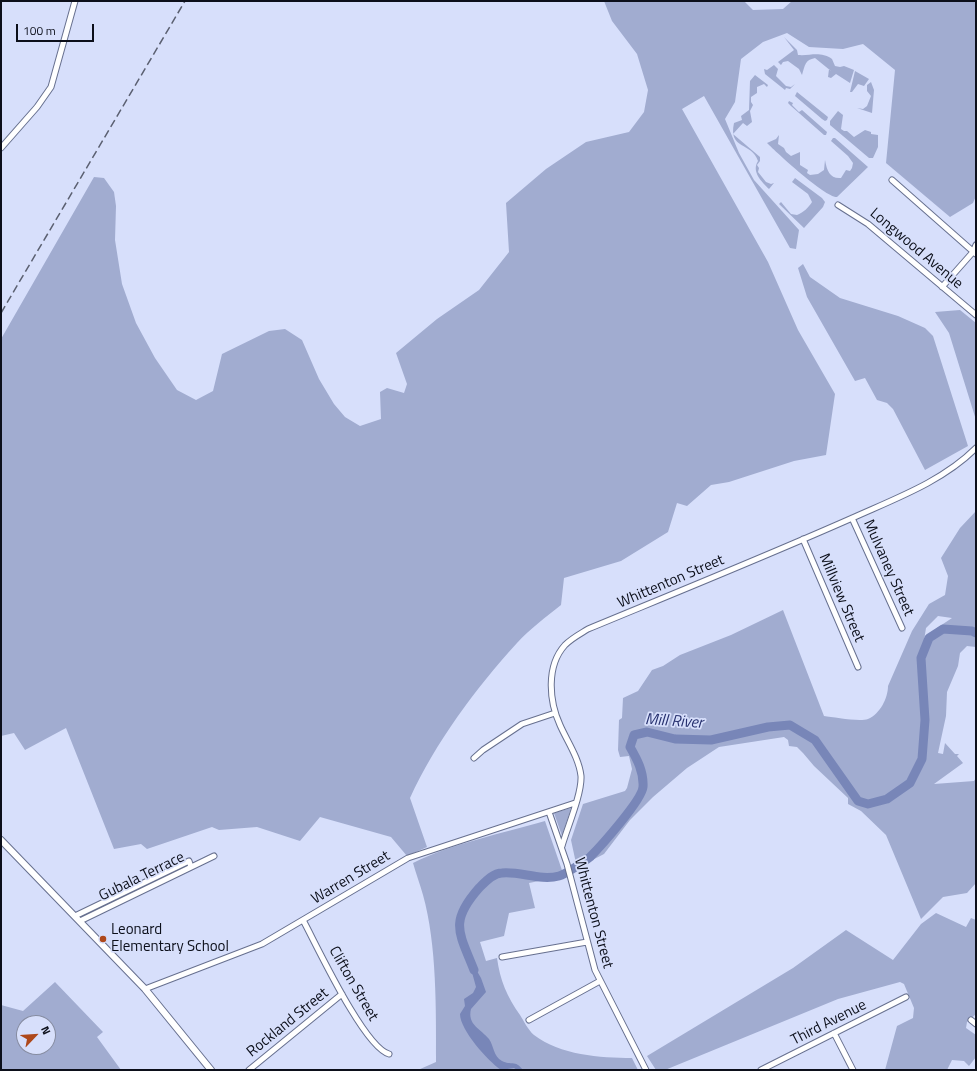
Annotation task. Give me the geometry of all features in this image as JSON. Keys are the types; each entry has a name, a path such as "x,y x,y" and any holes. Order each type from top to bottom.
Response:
{"street":[{"path":"1,148 37,107 49,90 75,1"},
{"path":"892,180 974,253"},
{"name":"Longwood Avenue","path":"838,205 864,220 976,314"},
{"path":"942,287 974,253 976,245"},
{"name":"Whittenton Street","path":"562,846 580,786 580,771 555,713 551,694 553,667 561,650 574,637 588,629 852,518 930,482 954,466 976,448"},
{"name":"Mulvaney Street","path":"852,518 902,628"},
{"name":"Millview Street","path":"802,539 858,666"},
{"path":"474,758 483,750 522,724 555,713"},
{"name":"Warren Street","path":"145,989 252,949 408,858 575,803"},
{"name":"Whittenton Street","path":"549,812 562,846 587,942 600,981 646,1070"},
{"path":"1,840 145,989 211,1070"},
{"name":"Gubala Terrace","path":"78,918 214,856"},
{"name":"Gubala Terrace","path":"78,918 189,861 191,867"},
{"name":"Clifton Street","path":"303,920 342,994 373,1042 380,1050 389,1054"},
{"path":"502,957 587,942"},
{"path":"529,1020 600,981"},
{"name":"Rockland Street","path":"249,1070 342,994"},
{"name":"Third Avenue","path":"761,1070 906,997"},
{"path":"971,1020 976,1024"},
{"path":"834,1033 853,1070"}],"shaded area":[{"path":"604,1 744,1 753,10 783,9 792,1 976,1 976,196 973,203 950,217 886,163 895,70 863,44 843,49 809,47 787,33 763,42 741,59 735,102 725,119 739,153 754,180 799,230 796,249 790,248 704,96 682,109 768,262 798,330 835,394 826,455 794,461 729,482 711,485 687,506 677,503 668,532 621,561 564,578 561,605 522,638 486,678 444,737 420,777 410,798 427,847 407,856 391,837 320,817 300,841 257,827 219,830 212,827 147,849 141,844 114,849 66,728 25,750 14,733 1,736 1,339 94,177 104,178 114,192 116,206 115,240 122,284 136,323 155,358 177,390 196,400 213,391 222,354 269,331 285,329 302,340 319,379 334,404 345,417 360,426 381,419 380,392 387,388 404,393 407,384 396,353 437,319 479,290 509,252 506,203 546,169 586,142 629,132 644,112 648,90 637,54 612,21"},
{"path":"784,37 797,50 798,55 823,55 832,59 835,66 844,66 854,70 850,83 836,74 831,78 828,77 829,69 815,58 807,62 802,75 799,69 788,61 783,62 781,65 778,62 794,50"},
{"path":"774,65 778,69 776,76 786,86 791,87 795,84 790,89 786,88 785,90 765,74 764,69 767,70"},
{"path":"855,71 869,79 864,86 858,84 852,92 850,92"},
{"path":"755,75 768,85 767,87 764,84 757,87 757,93 751,97 751,102 753,105 750,111 752,122 747,126 743,123 733,133 734,123 742,120 741,116 749,110 750,81"},
{"path":"871,82 874,90 872,113 857,108 863,109 867,106 871,96 867,91 867,85"},
{"path":"797,92 828,117 827,120 825,121 822,119 795,96"},
{"path":"789,101 793,103 792,105 799,112 802,110 827,132 826,135 824,135 791,106 788,103"},
{"path":"838,111 843,115 841,129 847,131 854,137 865,130 871,132 871,134 878,135 878,147 873,158 869,158 830,125 830,121"},
{"path":"734,135 760,157 760,161 757,165 759,168 758,172 766,182 771,184 774,183 769,189 758,176 756,165 758,161 755,155 737,142"},
{"path":"779,135 778,144 791,156 800,152 800,165 808,170 807,173 810,175 818,174 824,170 825,160 830,174 837,178 841,178 846,170 850,171 852,168 853,163 848,156 831,141 833,138 835,138 868,167 837,197 831,195 813,183 767,143 776,139"},
{"path":"795,178 822,198 825,202 823,207 804,228 779,204 781,202 791,214 797,215 806,210 812,202 808,194 792,182"},
{"path":"803,264 810,277 840,298 898,316 925,328 933,336 968,446 925,470 893,409 887,403 877,400 865,378 855,381 807,297 798,268"},
{"path":"960,310 976,323 976,420 949,333 935,312"},
{"path":"976,511 976,647 967,646 960,653 958,666 947,692 946,716 938,753 943,754 945,743 955,754 959,754 957,756 963,763 934,784 974,781 976,778 976,883 967,893 943,897 921,919 886,835 861,811 848,804 848,798 814,766 797,747 789,746 788,740 784,737 719,747 687,768 653,797 630,820 604,854 577,868 571,840 583,804 625,791 627,788 632,769 629,756 620,757 618,750 619,720 622,718 623,698 638,691 652,670 663,666 680,655 731,635 783,610 824,716 852,720 868,719 880,710 887,696 888,686 912,631 929,604 945,595 948,576 941,558 960,528","holes":["938,616 952,618 937,628 923,647 926,628"]},
{"path":"571,808 562,836 554,813"},
{"path":"545,821 564,876 529,883 535,908 509,913 504,936 480,942 486,961 497,958 502,981 508,995 528,1028 534,1035 544,1042 568,1051 594,1056 632,1058 638,1070 418,1070 436,1062 436,999 428,914 413,863 444,850"},
{"path":"936,913 966,927 971,918 976,920 976,1014 967,1022 966,1028 976,1035 976,1057 969,1066 964,1061 952,1060 947,1070 885,1070 897,1026 913,1018 914,1008 904,984 900,982 838,999 665,1070 656,1070 647,1056 793,968 846,930 893,960 921,924"},
{"path":"467,954 481,978 486,992 471,1009 471,1019 489,1039 495,1054 499,1059 518,1065 523,1070 517,1070 514,1068 501,1070 482,1053 461,1021 460,1014 465,1006 464,999 473,993 476,987"},
{"path":"55,982 103,1032 97,1037 121,1070 1,1070 1,1005 23,1011"}],"waterway":[{"name":"Mill River","path":"474,970 461,936 460,919 463,910 479,888 495,874 516,873 537,877 559,876 590,857 629,812 641,793 643,787 641,771 630,747 634,735 647,732 675,739 711,740 768,727 790,725 815,740 858,801 868,804 887,799 910,783 922,759 925,720 921,658 929,638 943,629 972,631 976,633"}],"railway":[{"path":"1,313 185,1"}],"place":[{"name":"Leonard Elementary School","path":"103,939"}]}
